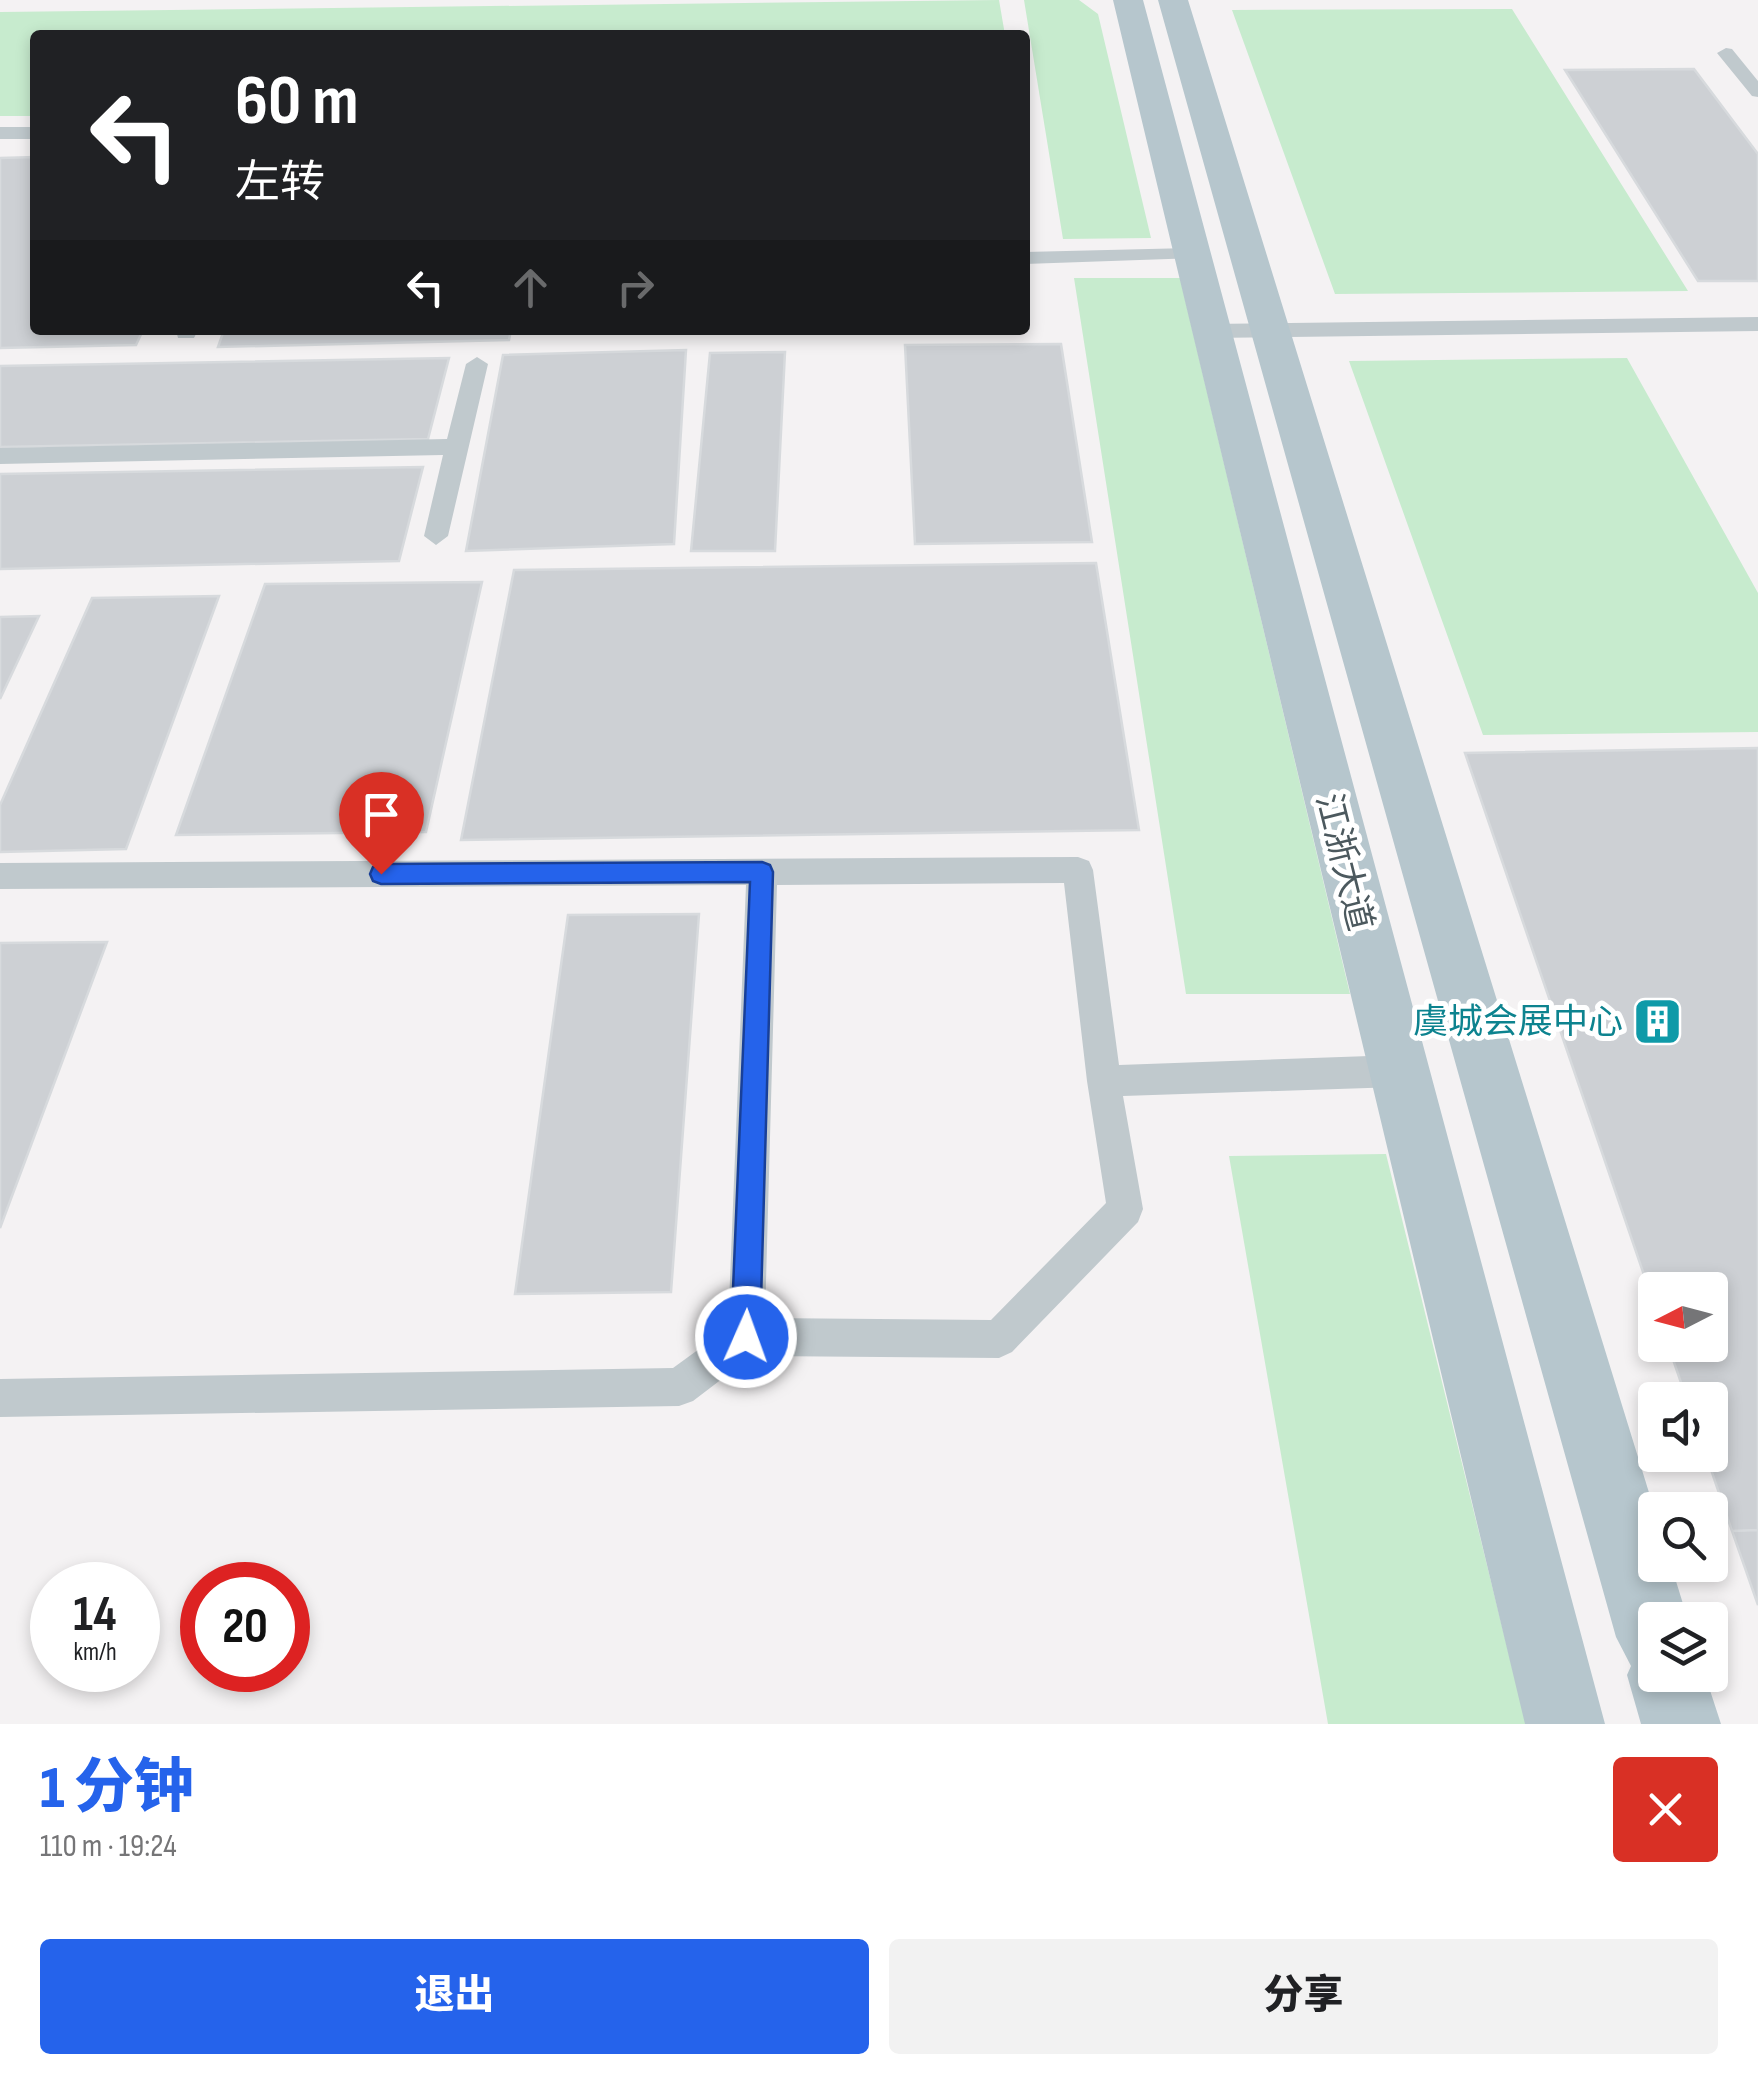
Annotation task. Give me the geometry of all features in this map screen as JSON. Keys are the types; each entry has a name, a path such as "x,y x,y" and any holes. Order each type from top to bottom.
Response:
{"main road":[{"name":"江浙大道","path":"1128,0 1565,1724"},
{"path":"1173,0 1645,1602"},
{"path":"1671,1692 1680,1724"}],"lane":[{"path":"1726,53 1758,92"},
{"path":"0,134 30,133"},
{"path":"1030,258 1190,254"},
{"path":"1209,331 1758,324"},
{"path":"436,536 477,364"},
{"path":"0,456 457,447"},
{"path":"0,876 1078,870 1104,1080 1125,1210 999,1339 746,1337 679,1387 0,1398"},
{"path":"746,1337 762,872"},
{"path":"1104,1080 1398,1071"}],"green space":[{"path":"999,0 1004,30 30,30 30,116 0,116 0,12"},
{"path":"1024,0 1079,0 1098,14 1151,238 1063,239"},
{"path":"1512,9 1688,291 1335,294 1232,10"},
{"path":"1074,278 1180,278 1350,994 1186,994"},
{"path":"1627,358 1758,593 1758,732 1483,735 1349,361"},
{"path":"1386,1154 1526,1724 1328,1724 1229,1156"}],"building":[{"path":"1694,69 1758,154 1758,281 1698,281 1565,70"},
{"path":"30,157 30,335 141,335 136,345 0,348 0,158"},
{"path":"222,335 510,335 509,340 218,347"},
{"path":"1061,344 1092,542 915,544 905,345"},
{"path":"686,350 674,544 466,551 503,355"},
{"path":"785,352 775,551 691,551 710,353"},
{"path":"449,358 428,439 0,447 0,366"},
{"path":"423,467 399,561 0,569 0,474"},
{"path":"1096,563 1139,830 461,840 514,570"},
{"path":"482,582 426,832 176,835 265,584"},
{"path":"219,596 126,849 0,852 0,805 92,598"},
{"path":"39,616 0,699 0,617"},
{"name":"虞城会展中心","path":"1758,748 1758,1530 1732,1531 1728,1492 1719,1492 1712,1472 1728,1472 1728,1382 1681,1382 1674,1362 1728,1362 1728,1272 1643,1272 1465,753"},
{"path":"699,914 671,1292 515,1294 568,915"},
{"path":"107,942 0,1228 0,943"},
{"path":"1758,1530 1758,1605 1732,1531"}],"place":[{"name":"虞城会展中心","path":"1658,1021"}],"route":[{"path":"381,874 762,872 746,1337"}]}
